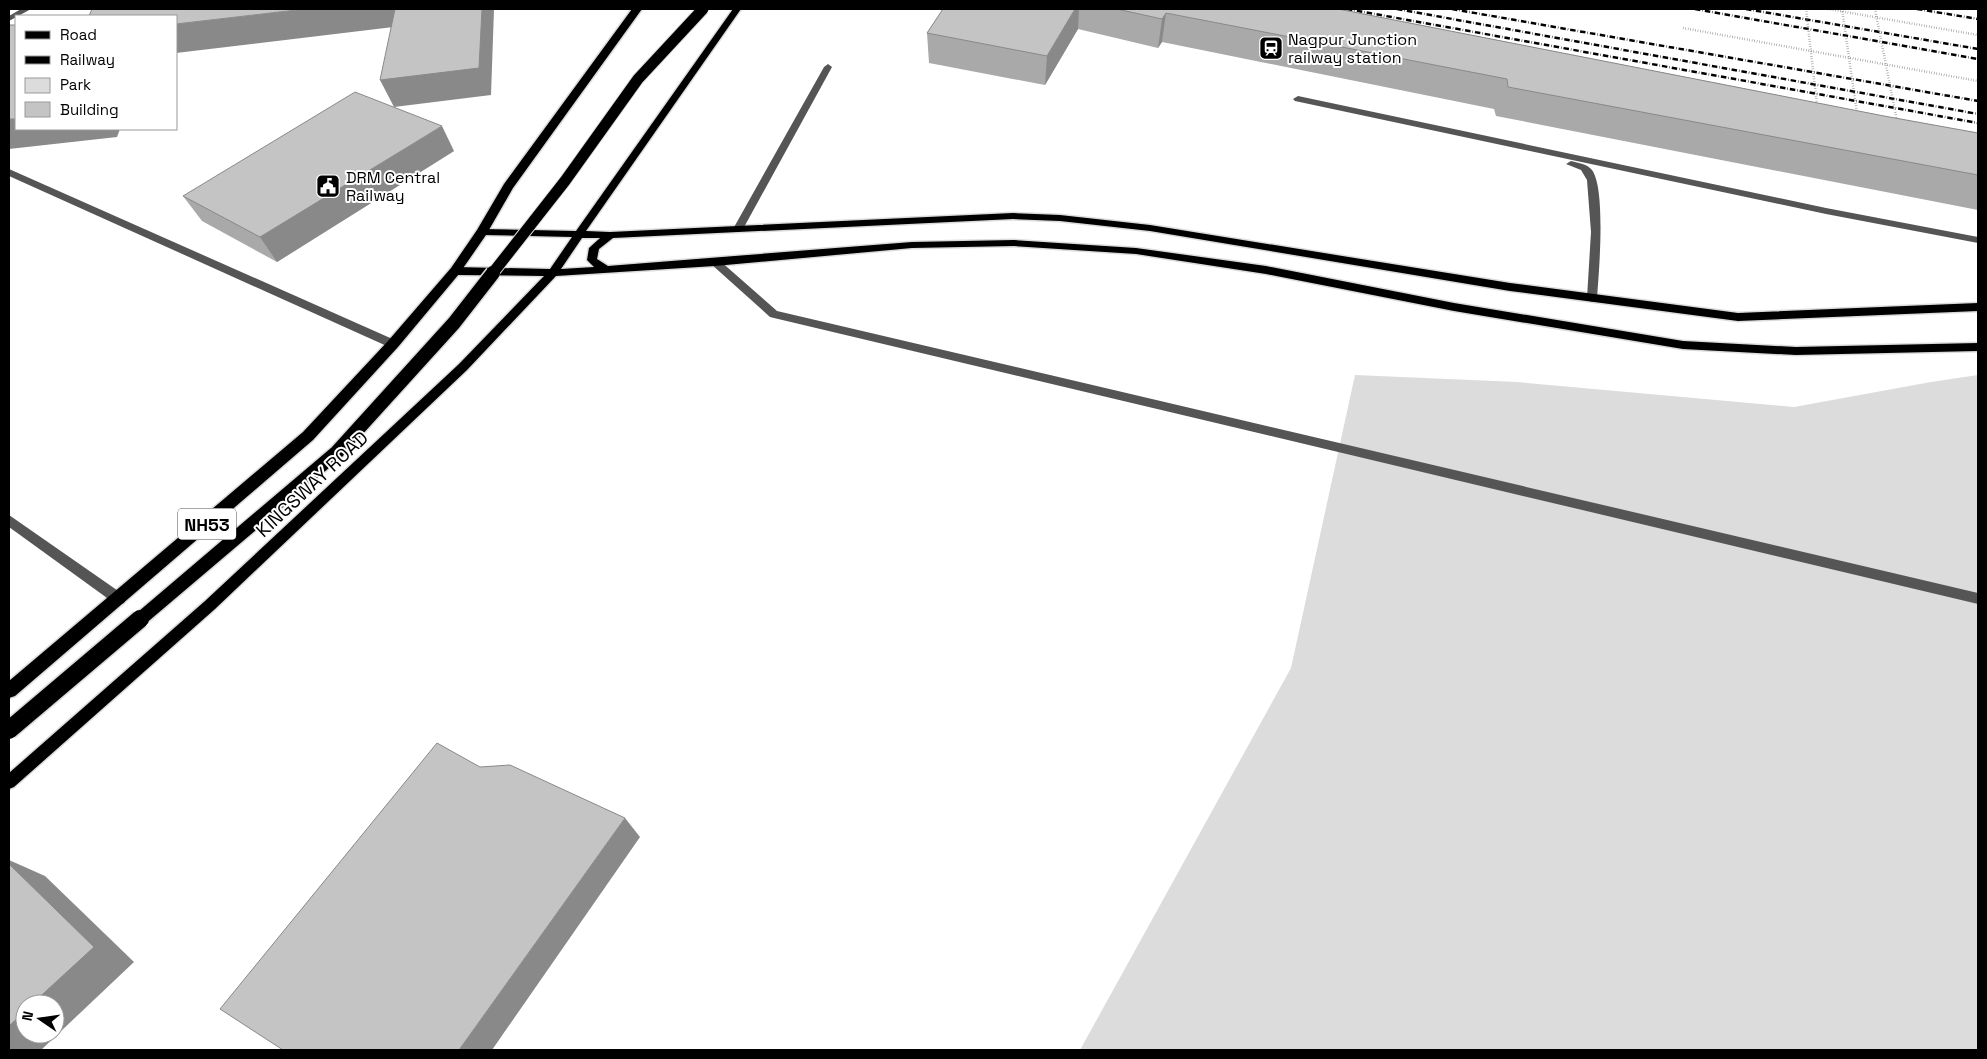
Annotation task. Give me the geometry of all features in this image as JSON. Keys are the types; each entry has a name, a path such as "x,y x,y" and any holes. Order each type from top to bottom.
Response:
{"highway":[{"path":"455,271 482,232 508,187 636,9"},
{"path":"9,730 337,452 454,323 565,181 638,79 703,9"},
{"name":"NH53","path":"9,691 308,436 393,344 455,271"}],"main road":[{"name":"KINGSWAY ROAD","path":"9,782 210,605 463,368 553,273 621,172 737,9"},
{"path":"482,232 610,235 953,218 1013,216 1060,218 1150,228 1500,285 1738,318 1978,307"},
{"path":"604,269 592,260 594,248 610,235"},
{"path":"455,271 553,273 715,262 912,245 1014,243 1136,251 1266,270 1454,307 1683,345 1796,352 1978,347"}],"street":[{"path":"738,229 828,67"},
{"path":"1298,99 1835,213 1978,240"},
{"path":"1507,144 1505,150 1582,166 1589,172 1592,180 1596,232 1592,298"},
{"path":"9,172 393,344"},
{"path":"715,262 774,314 1978,599"},
{"path":"9,520 119,599"}],"path":[{"path":"1806,9 1818,112"},
{"path":"1828,9 1978,35"},
{"path":"1875,9 1898,127"},
{"path":"1842,10 1858,120"},
{"path":"1684,28 1978,82"}],"green space":[{"path":"1355,375 1517,382 1794,407 1978,375 1978,1050 1080,1050 1291,668"}],"building":[{"path":"92,9 305,9 178,24 178,15 89,15"},
{"path":"395,9 482,9 479,68 380,80"},
{"path":"943,9 1075,9 1047,56 927,33"},
{"path":"1117,9 1338,9 1978,133 1978,175 1508,87 1507,79 1166,13 1162,19"},
{"path":"10,25 15,25 15,119 9,119"},
{"path":"355,92 442,126 260,237 183,196"},
{"path":"437,743 480,767 510,765 625,818 459,1050 283,1050 220,1009"},
{"path":"9,864 94,947 43,994 15,994 15,1020 9,1026"}],"railway":[{"path":"1347,9 1978,123"},
{"path":"1397,9 1978,114"},
{"path":"1452,9 1978,101"},
{"path":"1695,9 1978,59"},
{"path":"1746,9 1978,49"},
{"path":"1917,9 1978,19"}],"place":[{"name":"Nagpur Junction railway station","path":"1271,48"},
{"name":"DRM Central Railway","path":"328,186"}]}
